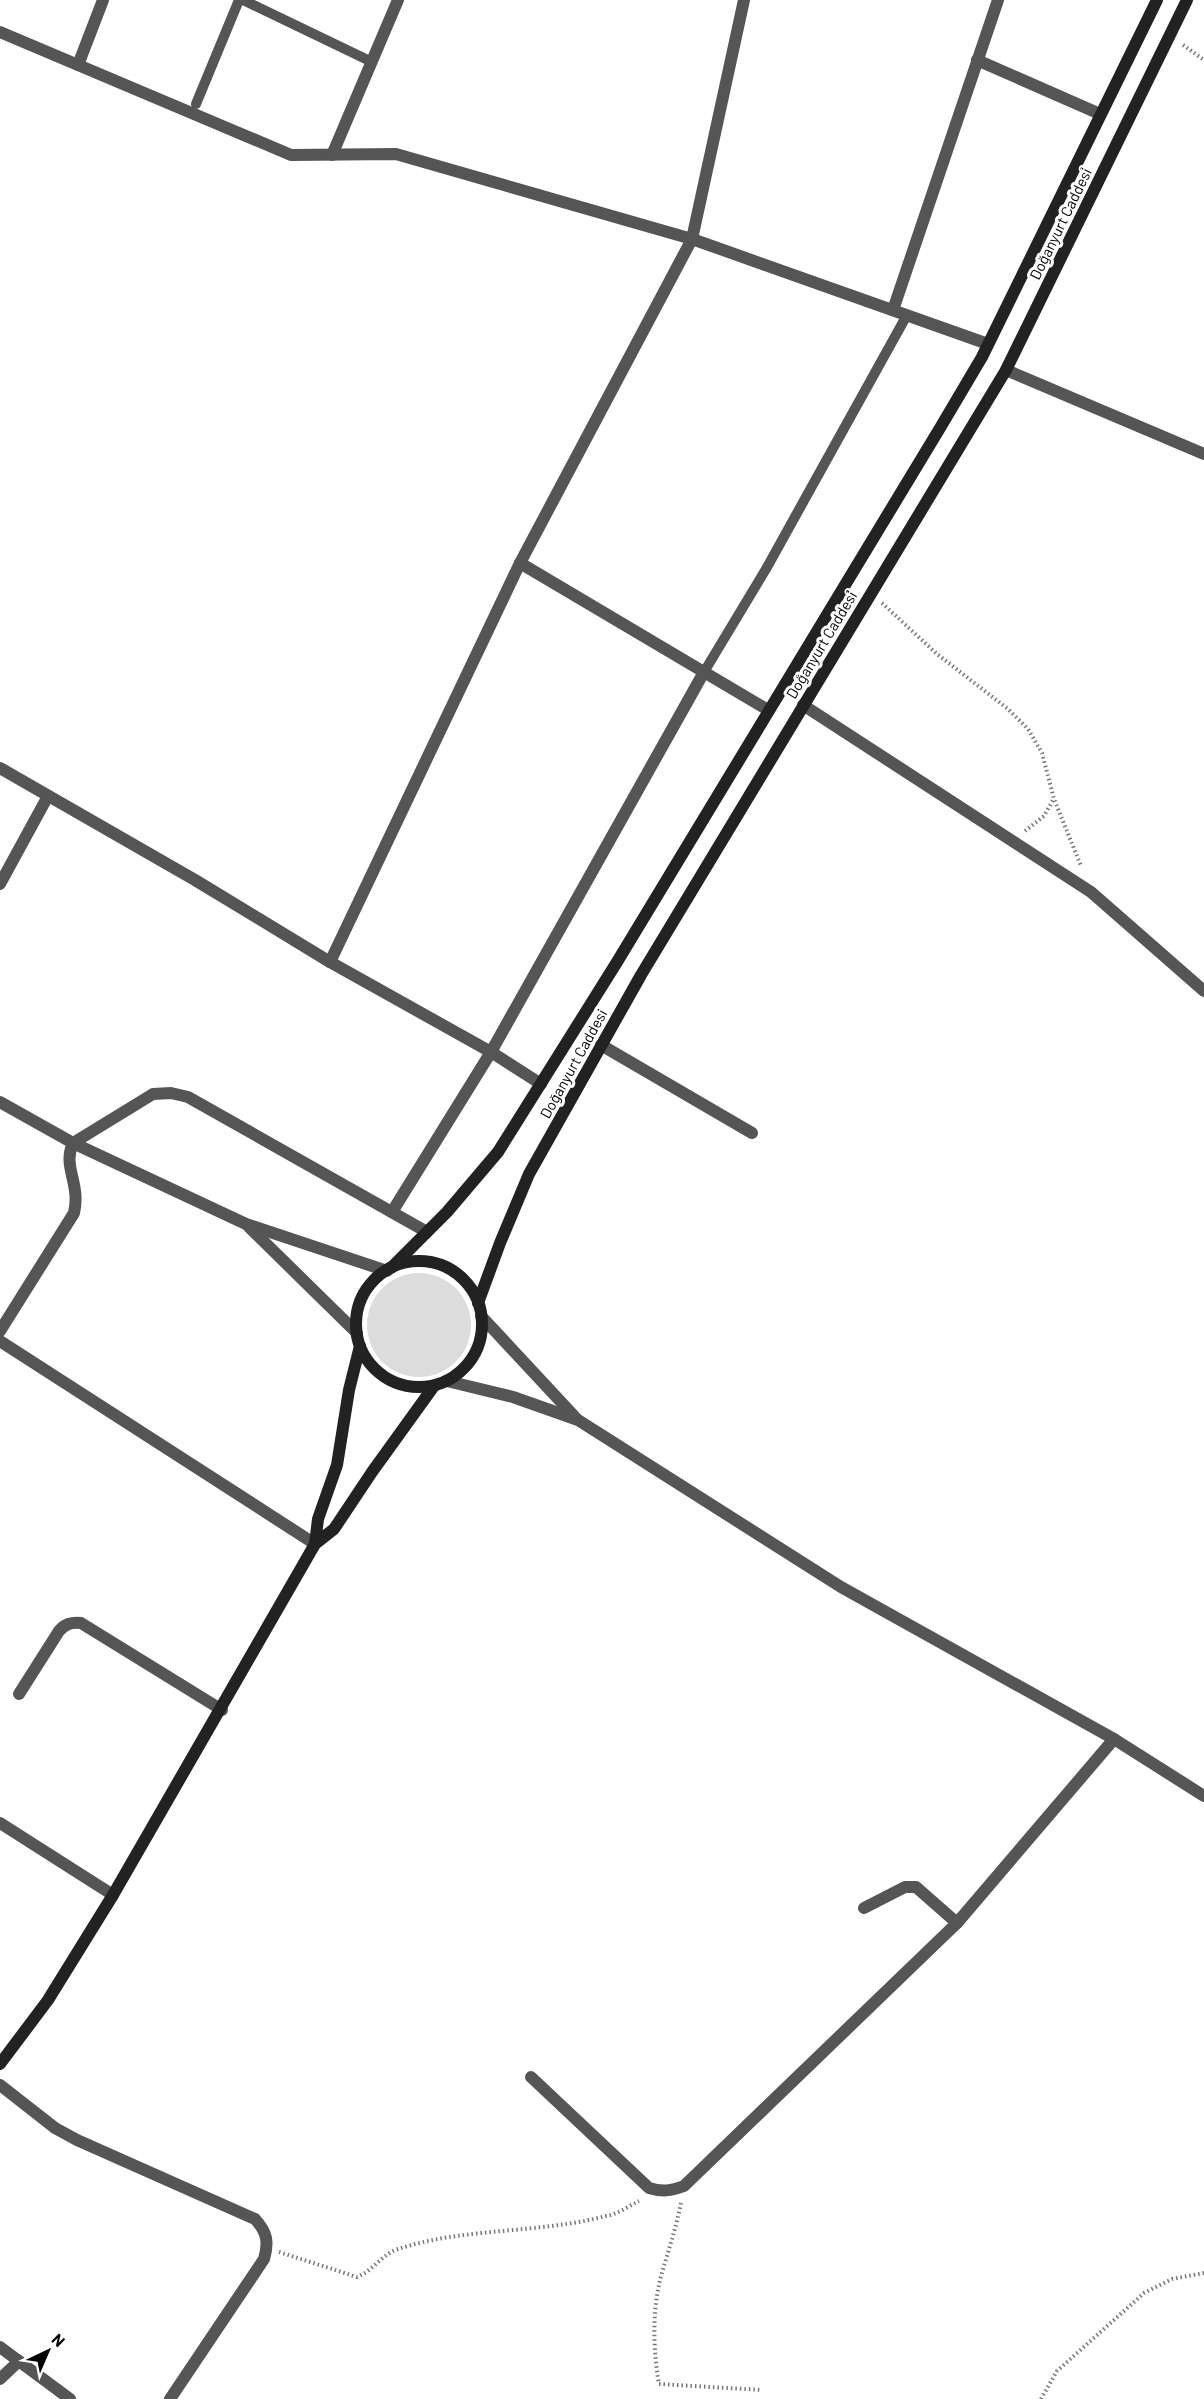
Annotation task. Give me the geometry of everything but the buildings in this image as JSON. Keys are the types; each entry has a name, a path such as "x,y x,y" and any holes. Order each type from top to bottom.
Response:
{"street":[{"path":"78,65 103,0"},
{"path":"332,155 398,0"},
{"path":"330,962 520,563 692,239 744,0"},
{"path":"893,310 998,0"},
{"name":"Doğanyurt Caddesi","path":"389,1269 427,1232 498,1152 940,428 988,344 1157,0"},
{"name":"Doğanyurt Caddesi","path":"478,1303 529,1174 641,975 1006,370 1187,0"},
{"path":"0,32 291,155 396,154 692,239 988,344"},
{"path":"977,60 1100,114"},
{"path":"1006,370 1204,454"},
{"path":"520,563 768,710"},
{"path":"392,1212 491,1052 704,672"},
{"path":"803,705 1091,892 1204,991"},
{"path":"0,768 195,880 330,962 491,1052 541,1084"},
{"path":"0,884 48,796"},
{"path":"602,1045 752,1133"},
{"path":"0,1331 74,1212 77,1194 68,1156 73,1143 153,1094 171,1093 188,1097 427,1232"},
{"path":"0,1102 73,1143 246,1224 389,1269"},
{"path":"246,1224 357,1333"},
{"path":"417,1262 443,1266 464,1281 478,1303 482,1329 475,1354 467,1365 447,1381 434,1386 408,1386 396,1383 374,1368 360,1346 356,1320 364,1295 371,1284 389,1269 417,1262"},
{"path":"481,1316 578,1420"},
{"path":"0,1341 315,1544"},
{"path":"0,2064 48,2000 112,1895 222,1710 315,1544 318,1519 337,1466 349,1390 360,1346"},
{"path":"447,1381 513,1396 578,1420 841,1587 1114,1739 1204,1796"},
{"path":"315,1544 334,1529 434,1386"},
{"path":"20,1694 58,1630 68,1624 81,1623 222,1710"},
{"path":"531,2077 649,2187 661,2191 673,2191 684,2186 957,1923 1114,1739"},
{"path":"0,1823 112,1895"},
{"path":"864,1908 905,1887 916,1887 957,1923"},
{"path":"0,2085 55,2128 77,2140 255,2219 263,2227 267,2237 264,2259 170,2399"},
{"path":"0,2347 70,2399"},
{"path":"0,2379 19,2361"}],"lane":[{"path":"196,104 241,0 372,62"},
{"path":"704,672 766,569 907,315"}],"path":[{"path":"1170,36 1204,60"},
{"path":"871,593 937,654 1008,709 1028,729 1042,753 1054,799 1091,892"},
{"path":"1009,838 1028,830 1044,816 1054,799"},
{"path":"684,2186 675,2235 660,2278 654,2322 659,2384 762,2390"},
{"path":"267,2248 357,2277 397,2249 470,2235 552,2227 609,2216 661,2191"},
{"path":"1041,2399 1057,2371 1144,2293 1172,2279 1204,2273"}],"shaded area":[{"path":"419,1273 439,1277 456,1288 467,1305 471,1325 467,1345 456,1362 439,1373 419,1377 399,1373 382,1362 371,1345 367,1325 371,1305 382,1288 399,1277"}]}
